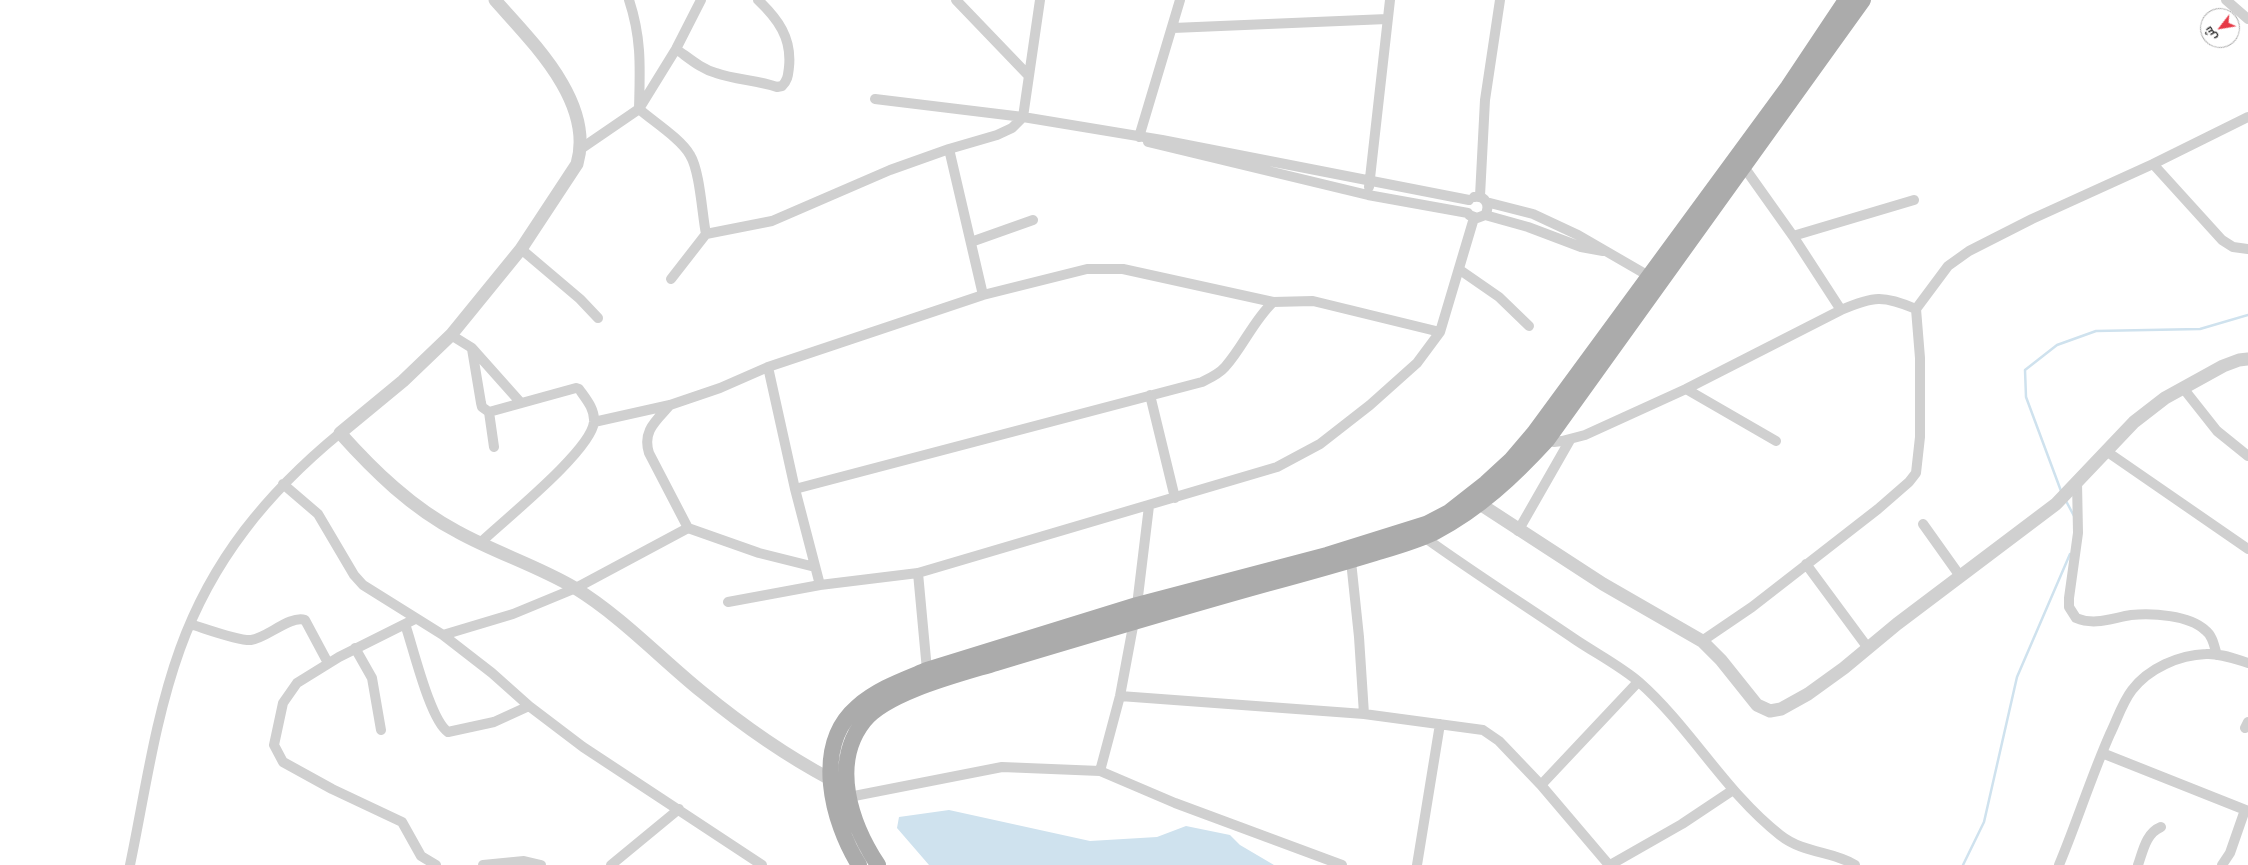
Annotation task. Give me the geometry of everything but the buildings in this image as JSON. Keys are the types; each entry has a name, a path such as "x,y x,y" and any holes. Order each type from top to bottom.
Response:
{"main road":[{"path":"856,864 838,821 830,780 831,759 839,731 847,718 857,707 893,684 927,670 962,667 1351,561 1424,537 1480,504 1522,467 1540,437 1654,279 1788,87 1846,0"},
{"path":"1654,279 1744,167 1863,0"},
{"path":"878,865 864,842 849,797 846,778 848,755 855,735 865,720 879,708 894,699 962,667 1137,605 1327,555 1426,524 1449,512 1540,437"}],"street":[{"path":"130,865 164,702 180,649 190,624 211,581 236,541 262,506 283,484 340,433 403,381 451,336 521,249 577,164 582,148 577,121 569,97 558,74 539,49 495,0"},
{"path":"629,0 636,21 640,46 639,109"},
{"path":"582,148 639,109 676,49 701,0"},
{"path":"676,49 700,66 715,73 782,86 788,76 791,54 788,40 772,13 758,0"},
{"path":"956,0 1028,75"},
{"path":"671,279 706,234 772,221 853,185 949,149 997,135 1012,128 1023,117 1040,0"},
{"path":"1139,137 1173,28 1180,0"},
{"path":"1368,195 1390,0"},
{"path":"1485,215 1488,210 1483,199 1486,100 1500,0"},
{"path":"2229,1 2248,18"},
{"path":"1173,28 1387,19"},
{"path":"875,99 1023,117 1162,140 1469,200 1483,199 1533,214 1584,238 1603,251 1654,279"},
{"path":"639,109 682,145 691,156 695,168 706,234"},
{"path":"1702,641 1752,607 1897,493 1916,473 1920,437 1920,374 1916,308 1948,266 1968,251 2039,215 2153,164 2248,117"},
{"path":"1139,137 1156,146 1368,195 1471,215 1485,215 1528,227 1581,247 1603,251"},
{"path":"949,149 983,295"},
{"path":"2153,164 2222,240 2233,247 2248,249"},
{"path":"1744,167 1841,310"},
{"path":"728,602 820,586 918,573 1277,467 1320,444 1370,405 1417,363 1440,332 1460,270 1471,215 1466,204 1469,200"},
{"path":"1792,236 1914,200"},
{"path":"971,242 1033,220"},
{"path":"521,249 580,299 598,318"},
{"path":"594,422 670,405 720,388 768,367 983,295 1087,269 1123,270 1273,302 1312,302 1440,332"},
{"path":"1460,270 1499,297 1530,326"},
{"path":"1540,437 1554,442 1570,440 1585,435 1686,389 1841,310 1862,301 1878,298 1890,298 1916,308"},
{"path":"795,489 1202,382 1217,374 1226,366 1259,316 1273,302"},
{"path":"451,336 472,348 521,404"},
{"path":"472,348 481,403 482,407 489,412 494,447"},
{"path":"1480,504 1603,584 1702,641 1721,660 1753,701 1763,708 1770,710 1781,709 1808,694 2060,499 2134,422 2165,398 2223,366 2239,360 2248,359"},
{"path":"768,367 795,489 820,586"},
{"path":"480,543 537,493 578,452 589,436 594,422 593,410 579,389 576,388 489,412"},
{"path":"2183,388 2217,431 2248,456"},
{"path":"1686,389 1776,441"},
{"path":"1150,395 1175,498"},
{"path":"670,405 649,430 645,442 649,453 688,528 759,553 815,567"},
{"path":"340,433 391,486 457,532 530,565 576,588 608,612 708,697 809,768 830,780"},
{"path":"1518,530 1570,440"},
{"path":"2106,451 2248,550"},
{"path":"2078,482 2078,533 2069,598 2069,607 2076,618 2094,622 2131,615 2169,616 2196,624 2206,630 2212,638 2217,655"},
{"path":"283,484 318,514 354,575 363,585 415,619 443,635 492,673 529,706 589,751 762,865"},
{"path":"1137,605 1149,506"},
{"path":"1923,524 1960,576"},
{"path":"443,635 513,614 576,588 688,528"},
{"path":"1424,537 1473,572 1528,607 1638,682 1674,717 1733,790 1788,841 1803,848 1855,865"},
{"path":"1351,561 1359,637 1364,714"},
{"path":"1806,564 1868,648"},
{"path":"918,573 927,670"},
{"path":"415,619 355,648 296,683 288,693 277,723 274,745 283,762 332,789 402,822 421,856 436,865"},
{"path":"190,624 248,640 258,638 293,621 305,620 328,663"},
{"path":"1100,772 1120,696 1134,621"},
{"path":"405,624 434,714 443,728 448,732 494,722 529,706"},
{"path":"355,648 372,678 380,730"},
{"path":"2059,865 2102,753 2127,699 2143,679 2155,670 2182,658 2208,654 2248,663"},
{"path":"1541,785 1638,682"},
{"path":"1120,696 1364,714 1483,730 1500,740 1610,865 1682,824 1733,790"},
{"path":"1417,865 1440,724"},
{"path":"2102,753 2247,810 2230,853 2222,865"},
{"path":"809,768 831,759"},
{"path":"849,797 1002,767 1100,772 1175,803 1342,865"},
{"path":"611,865 679,809"},
{"path":"2138,865 2148,838 2153,830 2161,827"},
{"path":"483,865 524,861 541,865"}],"water":[{"path":"949,810 1090,841 1157,837 1186,826 1230,835 1240,845 1274,865 929,865 897,828 899,817"}],"waterway":[{"path":"2061,491 2026,397 2025,370 2057,345 2096,331 2200,329 2248,315"},
{"path":"2065,499 2074,516"},
{"path":"1963,865 1984,822 2017,677 2070,554"}]}
